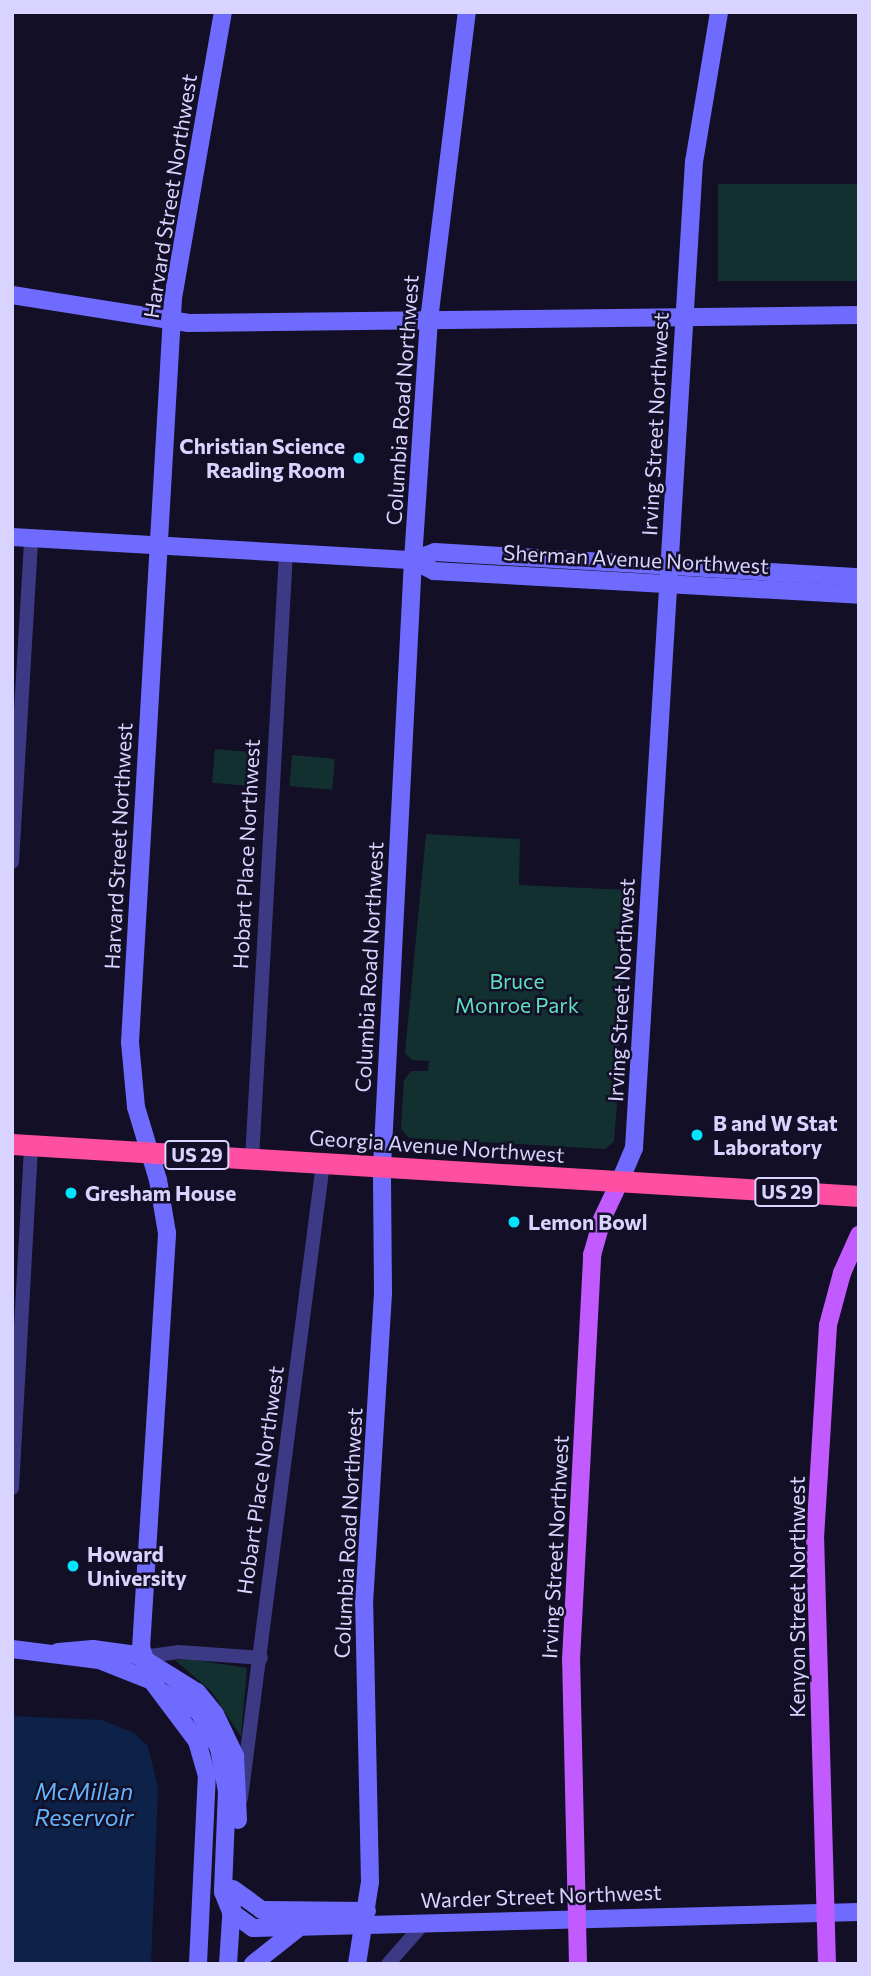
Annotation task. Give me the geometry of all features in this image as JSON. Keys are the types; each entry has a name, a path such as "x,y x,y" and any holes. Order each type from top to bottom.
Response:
{"highway":[{"name":"Georgia Avenue Northwest","path":"22,1145 859,1196"}],"main road":[{"name":"Harvard Street Northwest","path":"156,1686 143,1657 167,1238 136,1107 130,1042 171,321 223,12"},
{"name":"Columbia Road Northwest","path":"357,1964 365,1919 364,1628 383,1292 382,1167 413,560 429,320 467,12"},
{"name":"Irving Street Northwest","path":"578,1964 571,1660 592,1255 602,1219 634,1151 694,155 719,12"},
{"path":"12,295 171,321 859,315"},
{"name":"Sherman Avenue Northwest","path":"12,537 413,560 435,552 859,594"},
{"name":"Sherman Avenue Northwest","path":"669,576 859,577"},
{"name":"Kenyon Street Northwest","path":"827,1964 815,1538 828,1325 842,1273 859,1235"},
{"path":"12,1649 58,1652 107,1662 195,1708 219,1748 227,1791 222,1886 231,1912"},
{"path":"58,1652 93,1649 143,1657"},
{"name":"Hobart Place Northwest","path":"143,1657 189,1685 215,1714 235,1756 240,1803 228,1964"},
{"path":"156,1686 191,1730 208,1776 198,1964"},
{"name":"Warder Street Northwest","path":"233,1889 262,1910 424,1923 577,1917 859,1912"},
{"name":"Warder Street Northwest","path":"231,1912 253,1928 298,1929 365,1919"},
{"path":"253,1964 298,1929"}],"street":[{"path":"12,862 31,539"},
{"name":"Hobart Place Northwest","path":"252,1159 286,552"},
{"path":"12,1488 22,1145"},
{"name":"Hobart Place Northwest","path":"240,1803 261,1658 323,1163"},
{"path":"143,1657 178,1652 261,1658"},
{"path":"388,1964 424,1923"}],"green space":[{"path":"718,184 859,184 859,281 718,281"},
{"path":"215,749 258,753 255,787 212,783"},
{"path":"292,755 335,759 332,790 289,786"},
{"name":"Bruce Monroe Park","path":"426,834 520,839 519,885 629,890 618,1065 609,1077 618,1093 614,1142 605,1149 409,1138 401,1129 404,1080 411,1071 428,1071 429,1061 412,1060 405,1053"},
{"path":"190,1659 247,1668 241,1737 212,1692 175,1660"}],"water":[{"name":"McMillan Reservoir","path":"12,1716 102,1720 134,1733 148,1746 158,1788 151,1964 12,1964"}],"place":[{"name":"Christian Science Reading Room","path":"359,458"},
{"name":"B and W Stat Laboratory","path":"697,1135"},
{"name":"Gresham House","path":"71,1193"},
{"name":"Lemon Bowl","path":"514,1222"},
{"name":"Howard University","path":"73,1566"}]}
